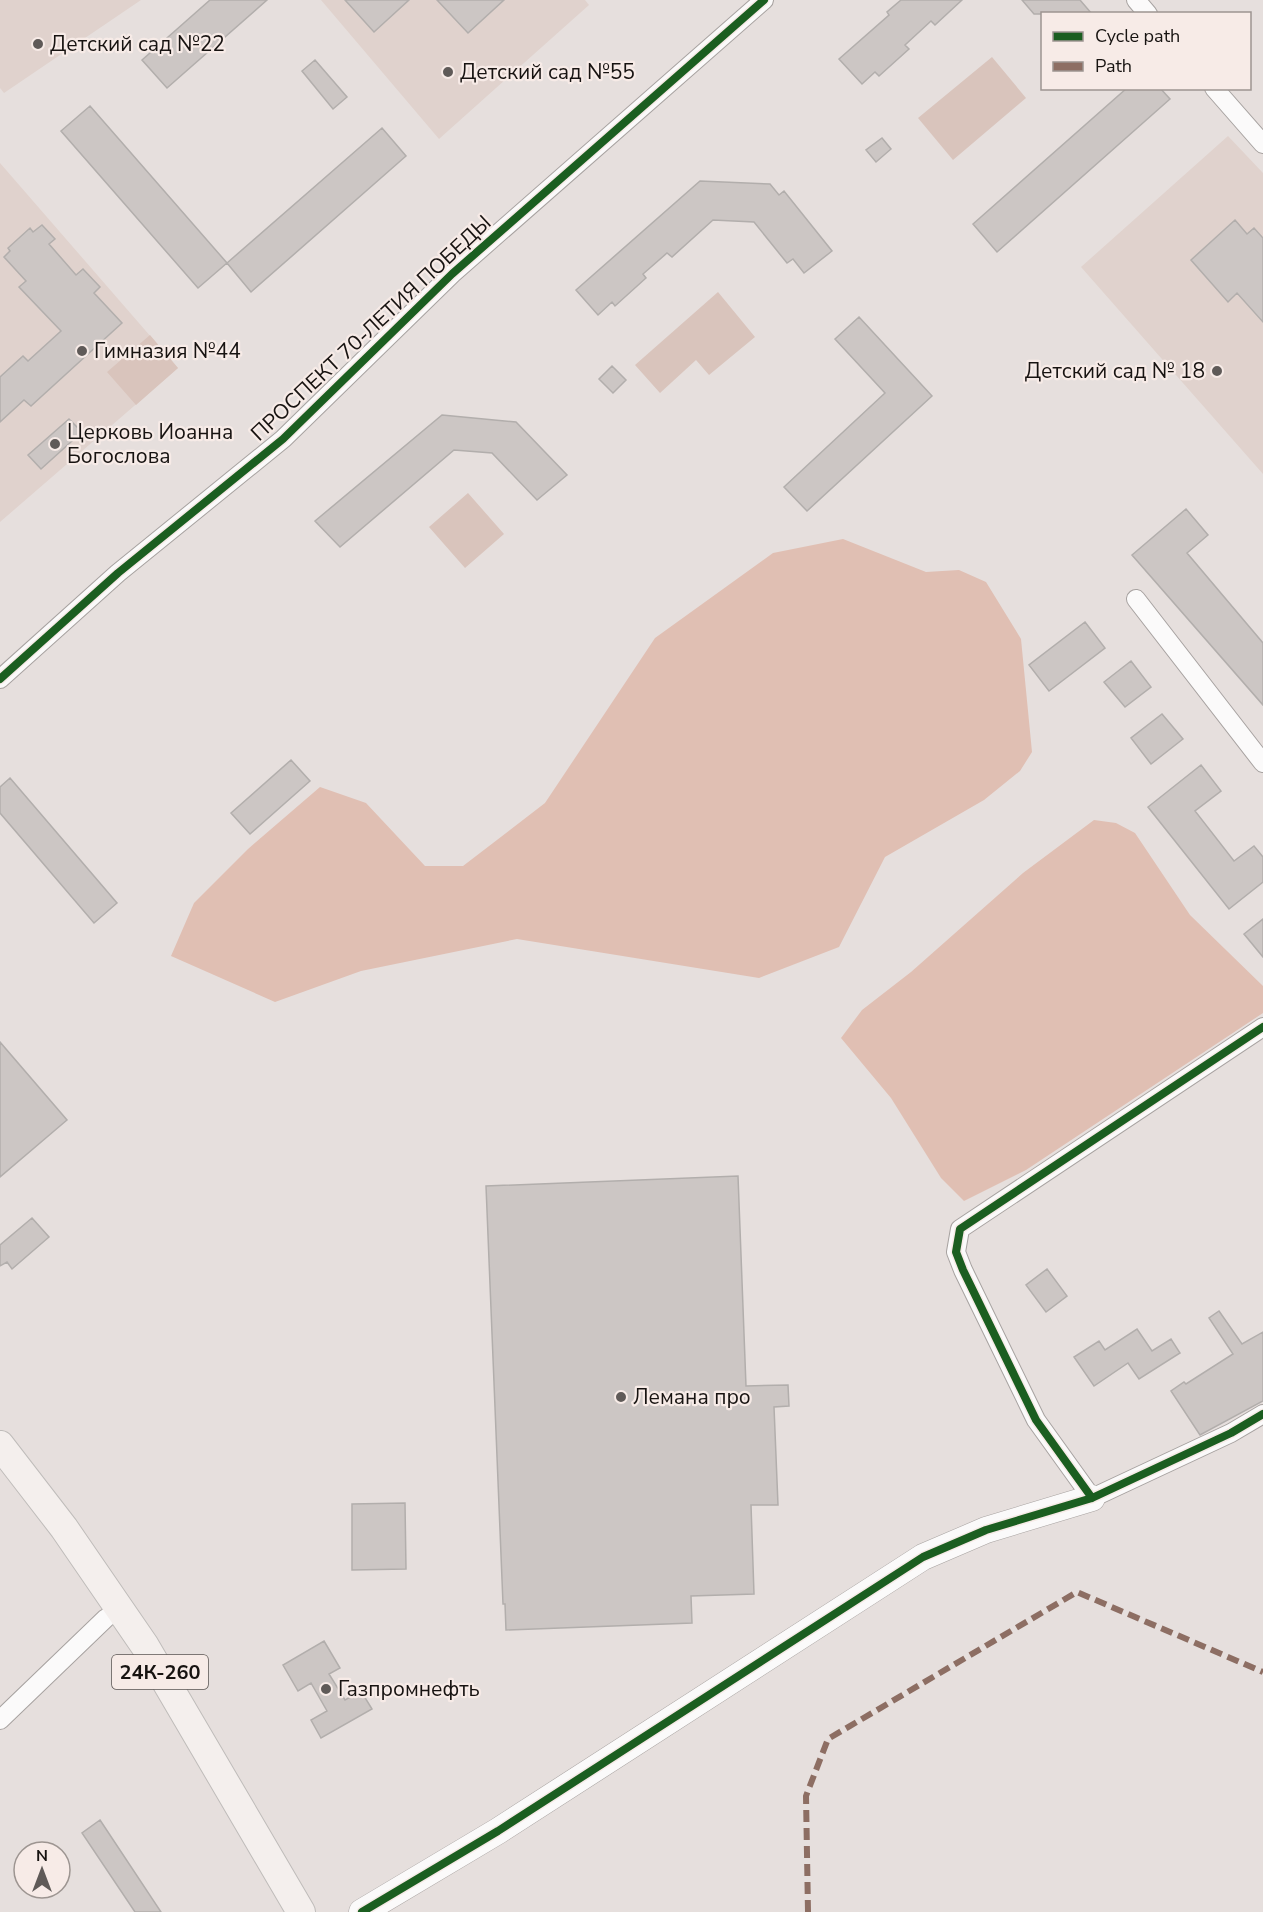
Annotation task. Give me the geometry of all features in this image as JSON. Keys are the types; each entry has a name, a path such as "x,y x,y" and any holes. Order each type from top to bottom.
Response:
{"main road":[{"name":"24К-260","path":"0,1445 64,1528 145,1646 301,1912"},
{"name":"24К-260","path":"0,1460 36,1510 106,1618 282,1912"}],"street":[{"name":"ПРОСПЕКТ 70-ЛЕТИЯ ПОБЕДЫ","path":"0,679 118,573 283,440 452,274 765,0"},
{"path":"1136,0 1146,12"},
{"path":"1216,90 1263,144"},
{"path":"1136,599 1263,763"},
{"path":"1092,1498 1036,1420 963,1270 956,1252 960,1229 1263,1027"},
{"path":"362,1912 498,1832 923,1557 986,1530 1092,1498 1231,1433 1263,1414"},
{"path":"0,1720 106,1618"}],"shaded area":[{"name":"Детский сад №22","path":"0,0 141,0 4,93 0,88"},
{"name":"Детский сад №55","path":"321,0 585,0 589,5 439,139"},
{"path":"992,57 1026,98 953,160 918,118"},
{"name":"Детский сад № 18","path":"1228,136 1263,173 1263,474 1081,267"},
{"name":"Гимназия №44","path":"0,163 178,368 0,522"},
{"path":"718,292 755,337 709,375 696,360 660,393 635,365"},
{"path":"150,335 178,368 136,405 107,372"},
{"path":"468,493 504,534 465,568 429,527"},
{"path":"843,539 926,572 959,570 986,582 1021,639 1032,752 1020,771 984,800 885,857 839,947 759,978 517,939 361,971 275,1002 171,956 194,903 248,849 320,787 366,803 425,866 463,866 545,803 655,638 773,553"},
{"path":"1094,820 1116,823 1135,833 1190,915 1263,986 1263,1013 1026,1170 964,1201 941,1178 891,1098 841,1038 862,1010 911,972 1023,873"}],"building":[{"path":"210,0 267,0 167,88 142,60"},
{"path":"345,0 409,0 374,32"},
{"path":"437,0 504,0 468,33"},
{"path":"901,0 962,0 935,25 931,21 905,45 909,49 879,76 875,72 862,84 839,59 889,15 887,12"},
{"path":"1022,0 1080,0 1090,12 1041,12 1041,14 1034,14"},
{"path":"315,60 347,97 333,109 302,71"},
{"path":"1125,90 1162,90 1170,99 997,252 973,224"},
{"path":"90,106 227,263 198,288 61,131"},
{"path":"382,128 406,156 251,292 227,263"},
{"path":"882,138 891,149 876,162 866,150"},
{"path":"700,181 770,184 779,195 784,191 832,251 804,273 793,259 787,263 754,222 713,220 672,257 667,253 643,274 646,278 615,306 612,302 598,315 576,290"},
{"path":"1235,220 1247,234 1254,228 1263,238 1263,322 1237,293 1228,302 1191,260"},
{"path":"42,225 55,239 49,244 76,275 83,269 100,287 94,293 122,323 31,406 24,400 0,422 0,377 23,356 28,361 61,331 19,287 26,281 4,257 10,251 8,248 30,228 33,232"},
{"path":"859,317 932,396 807,511 784,487 885,393 835,339"},
{"path":"612,366 626,380 613,393 599,379"},
{"path":"442,415 516,422 567,475 537,500 492,453 454,450 340,547 315,521"},
{"name":"Церковь Иоанна Богослова","path":"69,419 82,432 41,469 28,455"},
{"path":"1186,509 1208,535 1187,553 1263,643 1263,705 1132,555"},
{"path":"1085,622 1105,648 1049,691 1029,665"},
{"path":"1131,661 1151,687 1125,707 1104,682"},
{"path":"1162,714 1183,739 1151,764 1131,738"},
{"path":"291,760 310,781 250,834 231,813"},
{"path":"1201,765 1221,791 1195,811 1234,861 1254,846 1263,857 1263,882 1229,909 1148,807"},
{"path":"10,778 117,903 94,923 0,813 0,787"},
{"path":"1263,919 1263,957 1244,934"},
{"path":"0,1042 67,1120 0,1177"},
{"name":"Лемана про","path":"738,1176 746,1386 788,1385 789,1406 774,1407 778,1505 751,1505 754,1594 691,1596 692,1623 506,1630 505,1604 503,1604 486,1186"},
{"path":"32,1218 49,1237 12,1269 7,1262 0,1266 0,1245"},
{"path":"1047,1269 1067,1296 1046,1312 1026,1285"},
{"path":"1219,1311 1242,1344 1263,1332 1263,1401 1200,1435 1171,1391 1233,1354 1209,1318"},
{"path":"1137,1329 1152,1351 1171,1339 1180,1353 1139,1379 1128,1363 1094,1386 1074,1357 1099,1341 1105,1350"},
{"path":"405,1503 406,1569 352,1570 352,1504"},
{"path":"324,1641 340,1668 329,1674 345,1700 361,1691 372,1709 321,1738 311,1720 327,1711 311,1683 298,1691 283,1665"},
{"path":"100,1820 161,1912 135,1912 82,1833"}],"marked path":[{"path":"808,1912 806,1796 828,1739 1077,1592 1263,1672"}],"cycle path":[{"path":"0,679 118,573 283,439 452,274 764,0"},
{"path":"1092,1498 1036,1420 963,1270 956,1252 960,1229 1263,1027"},
{"path":"362,1912 498,1831 923,1557 986,1530 1092,1498 1231,1433 1263,1414"}],"place":[{"name":"Детский сад №22","path":"38,44"},
{"name":"Детский сад №55","path":"448,72"},
{"name":"Гимназия №44","path":"82,351"},
{"name":"Детский сад № 18","path":"1217,371"},
{"name":"Церковь Иоанна Богослова","path":"55,444"},
{"name":"Лемана про","path":"621,1397"},
{"name":"Газпромнефть","path":"326,1689"}]}
